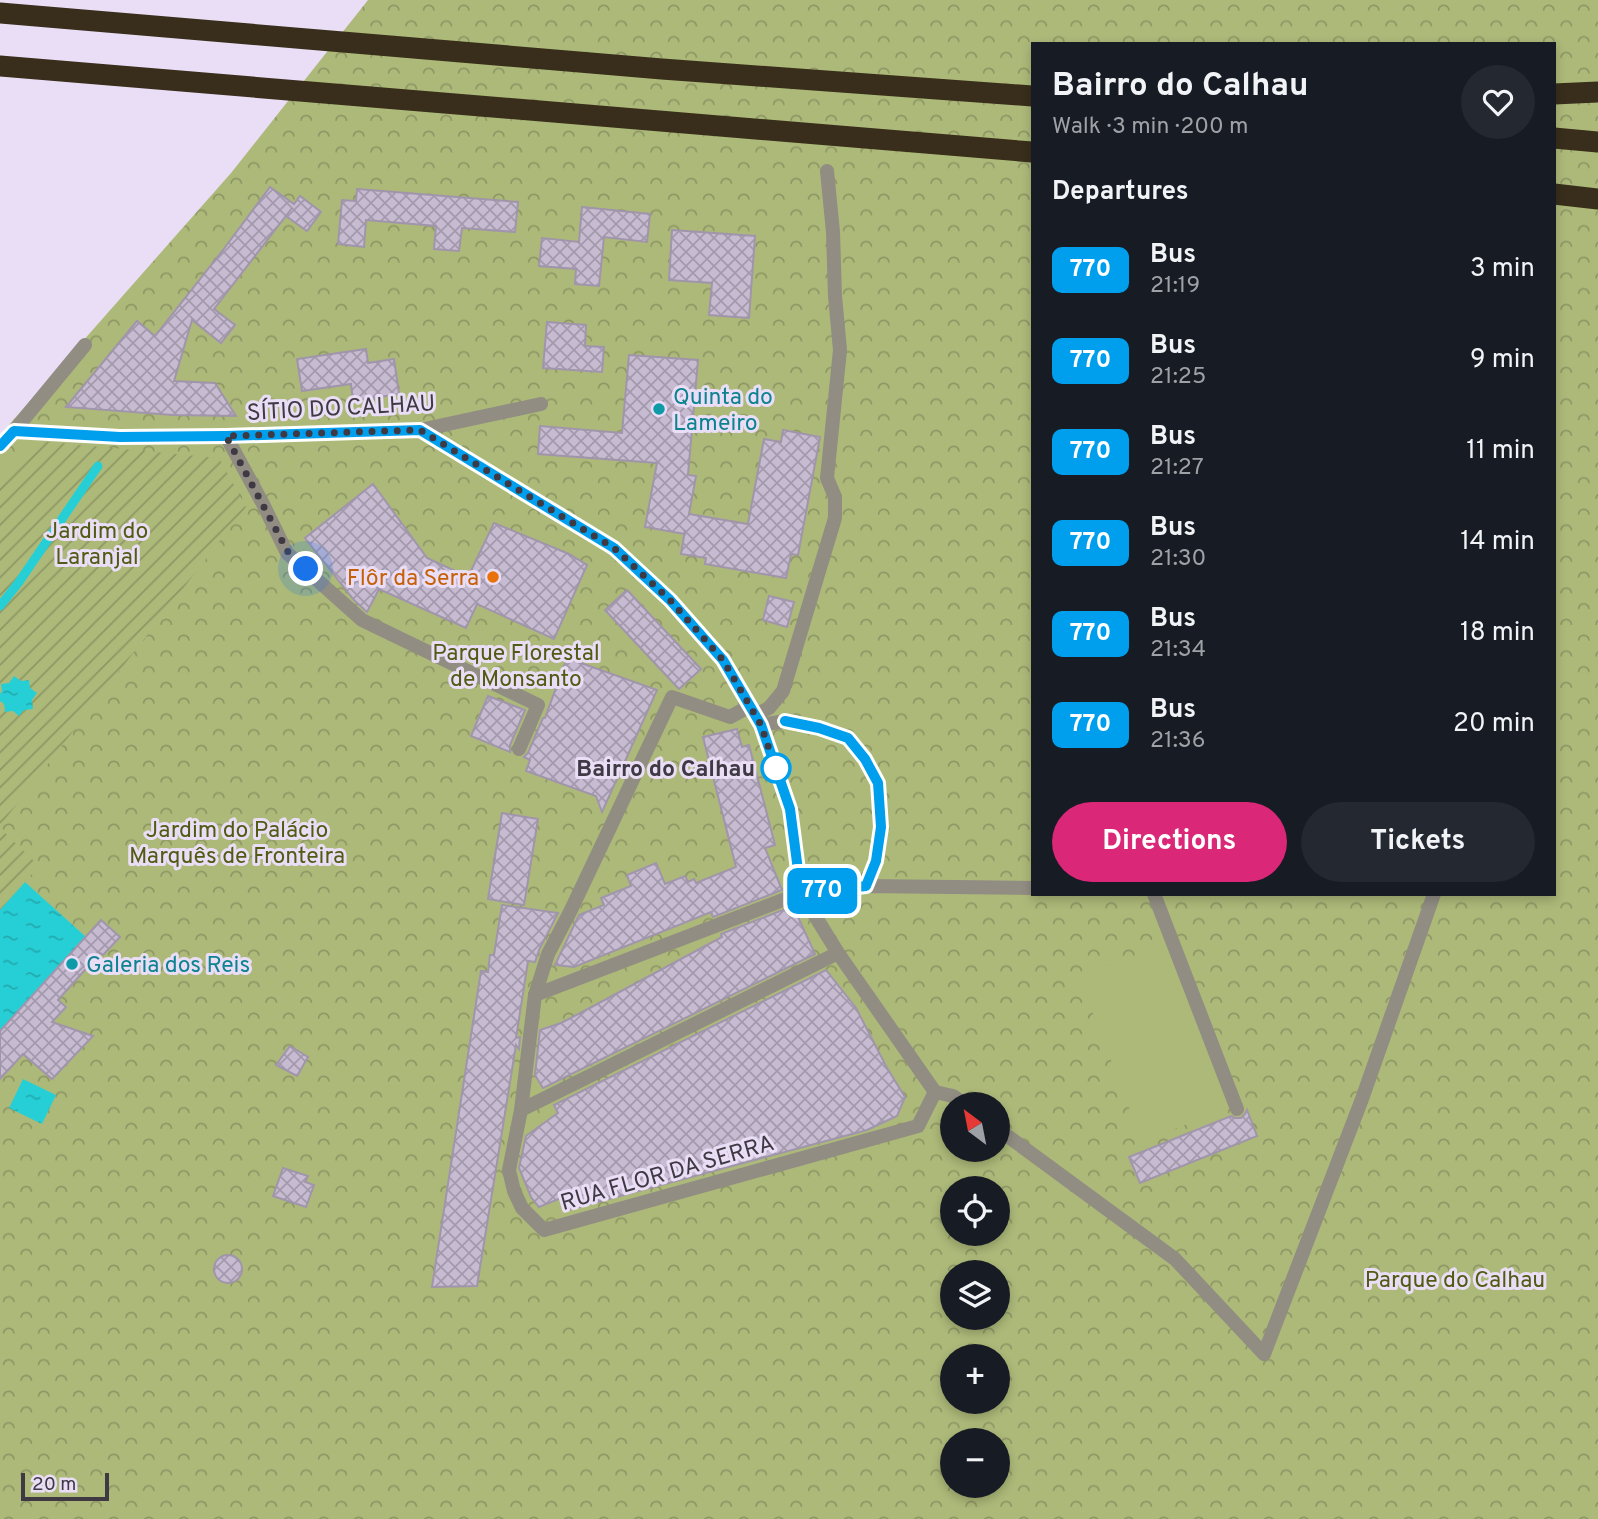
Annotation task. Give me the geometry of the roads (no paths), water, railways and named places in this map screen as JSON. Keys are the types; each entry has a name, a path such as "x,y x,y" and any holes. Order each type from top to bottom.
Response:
{"highway":[{"path":"0,13 648,68 1031,96"},
{"path":"0,66 1031,152"},
{"path":"1556,94 1598,92"},
{"path":"1556,138 1598,142"},
{"path":"1556,194 1598,199"}],"street":[{"path":"756,716 769,708 783,691 835,517 835,497 827,478 840,350 827,172"},
{"path":"0,446 85,345"},
{"name":"SÍTIO DO CALHAU","path":"14,431 120,437 420,430 541,404"},
{"path":"420,430 614,548 670,600 723,660 756,716 790,809 801,893 838,953 934,1092 940,1094"},
{"name":"SÍTIO DO CALHAU","path":"226,436 288,552 362,620 538,705 519,749"},
{"name":"RUA FLOR DA SERRA","path":"756,716 730,717 672,697 548,954 535,995 522,1110 509,1170 514,1191 523,1208 544,1230 918,1126 934,1092"},
{"path":"756,716 819,728 848,738 865,759 878,783 881,827 876,861 866,886"},
{"path":"535,995 801,893 866,886 1031,888"},
{"path":"1155,896 1237,1110"},
{"path":"1010,1138 1175,1259 1264,1354 1363,1099 1433,896"},
{"path":"522,1110 838,953"}],"water":[{"path":"14,676 21,681 29,680 30,688 37,693 32,700 33,709 24,710 19,716 13,711 5,712 4,704 0,701 1,684 9,683"},
{"path":"25,882 86,937 0,1031 0,910"},
{"path":"23,1079 56,1095 42,1124 9,1108"}],"waterway":[{"path":"0,606 98,466"}],"place":[{"name":"Quinta do Lameiro","path":"659,409"},
{"name":"Flôr da Serra","path":"493,577"},
{"name":"Bairro do Calhau","path":"776,768"},
{"name":"Galeria dos Reis","path":"72,964"}],"park label":[{"name":"Jardim do Laranjal","path":"97,543"},
{"name":"Parque Florestal de Monsanto","path":"516,665"},
{"name":"Jardim do Palácio Marquês de Fronteira","path":"237,842"},
{"name":"Parque do Calhau","path":"1455,1279"}]}
